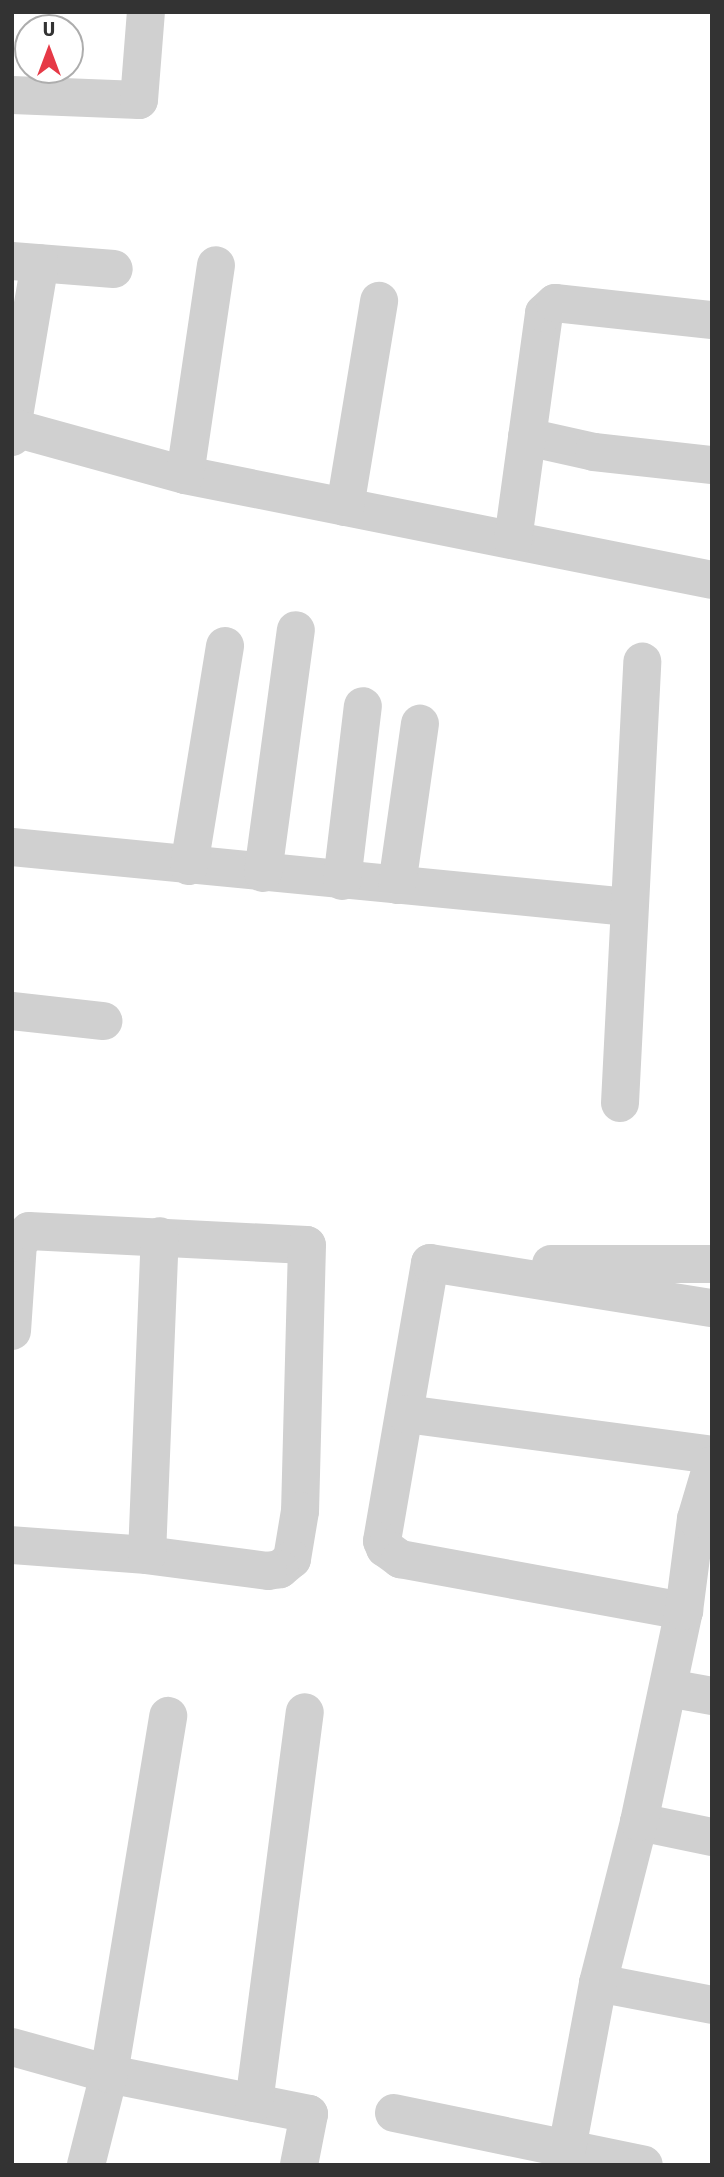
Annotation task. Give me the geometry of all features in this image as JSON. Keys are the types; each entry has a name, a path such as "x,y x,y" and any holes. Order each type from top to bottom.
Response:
{"street":[{"path":"12,95 139,100 146,12"},
{"path":"114,269 26,262 13,431 184,475 712,580"},
{"path":"184,475 216,265"},
{"path":"345,507 379,301"},
{"path":"513,540 544,313 555,303 712,320"},
{"path":"527,437 594,452 712,466"},
{"path":"263,873 296,630"},
{"path":"189,866 225,646"},
{"path":"620,1103 642,662"},
{"path":"342,881 363,706"},
{"path":"397,885 420,724"},
{"path":"12,847 628,907"},
{"path":"12,1011 103,1021"},
{"path":"12,1331 18,1243 24,1233 160,1236 307,1245 300,1511 292,1559 280,1569 12,1545"},
{"path":"147,1555 160,1236"},
{"path":"430,1263 712,1264"},
{"path":"430,1263 712,1308"},
{"path":"430,1263 382,1541 394,1556 684,1611"},
{"path":"406,1414 712,1455"},
{"path":"566,2156 598,1983 639,1822 704,1521 712,1465"},
{"path":"668,1688 712,1696"},
{"path":"254,2103 305,1712"},
{"path":"86,2165 109,2074 168,1716"},
{"path":"639,1822 712,1837"},
{"path":"598,1983 712,2004"},
{"path":"12,2047 109,2074 309,2114 299,2165"},
{"path":"394,2113 566,2156 644,2165"}]}
